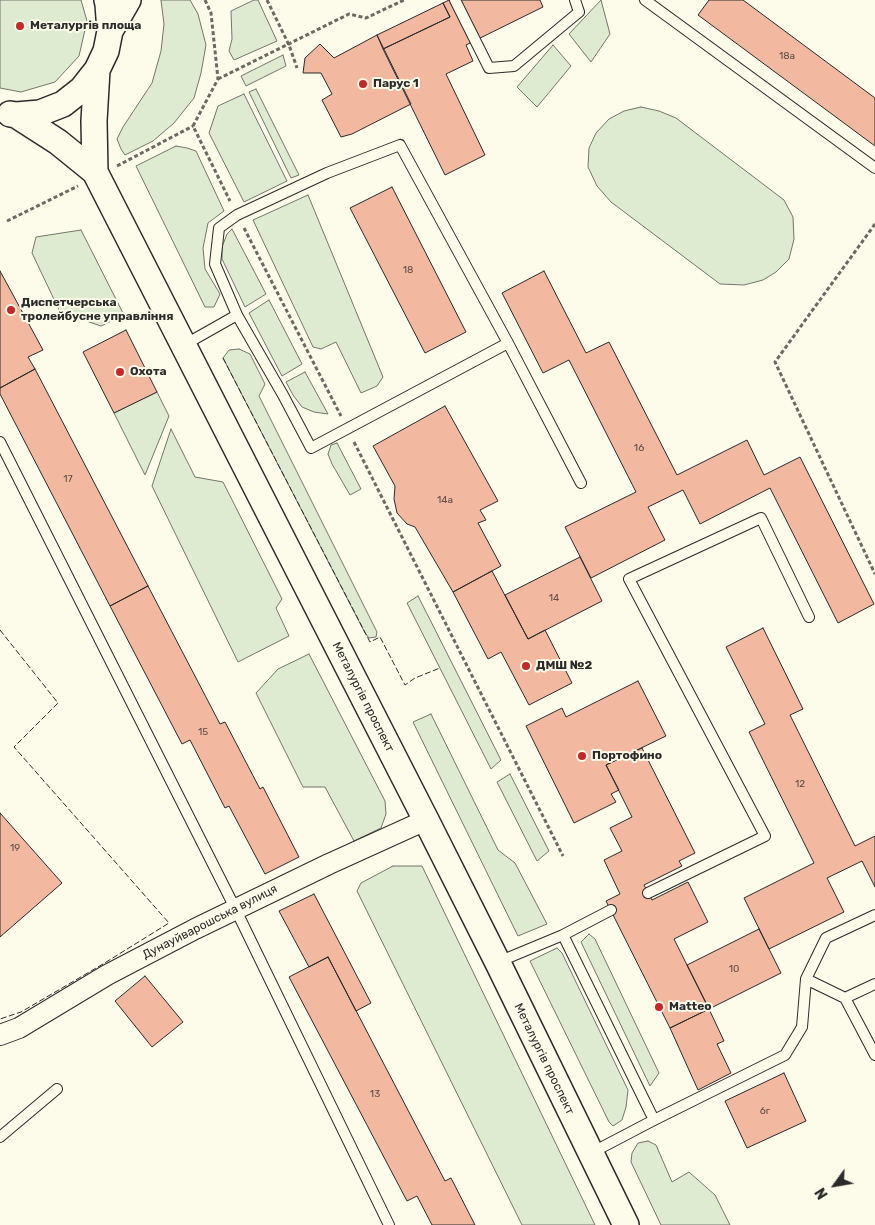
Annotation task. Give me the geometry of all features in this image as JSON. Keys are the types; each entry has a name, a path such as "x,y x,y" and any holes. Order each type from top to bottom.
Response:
{"street":[{"path":"8,114 40,112 63,104 82,89 97,70 106,51 110,31 107,0"},
{"path":"110,31 128,0"},
{"name":"Металургів проспект","path":"95,172 94,121 97,70"},
{"name":"Металургів проспект","path":"8,114 58,142 95,172 498,962 626,1225"},
{"name":"Дунауйварошська вулиця","path":"0,1034 19,1028 107,975 235,908 426,820"}],"lane":[{"path":"455,0 489,68 514,66 579,12 575,0"},
{"path":"645,0 875,168"},
{"path":"508,344 311,448 237,315 215,264 219,228 237,215 327,173 400,145 508,344 581,483"},
{"path":"184,346 237,315"},
{"path":"0,442 235,908 389,1225"},
{"path":"648,892 765,836 629,580 761,518 809,617"},
{"path":"498,962 563,935 611,910"},
{"path":"590,1154 785,1055 802,1028 806,980 826,938 875,915"},
{"path":"563,935 654,1120"},
{"path":"806,980 845,998 875,1054"},
{"path":"845,998 875,984"},
{"path":"0,1137 57,1089"}],"path":[{"path":"205,0 211,13"},
{"path":"267,0 289,44 297,68"},
{"path":"218,79 349,14 366,18 404,0"},
{"path":"875,224 775,362 875,574"}],"green space":[{"path":"0,0 81,0 87,21 79,56 55,82 21,92 0,88"},
{"path":"161,0 190,0 198,14 206,45 201,73 194,98 174,123 153,141 125,155 117,139 152,83 161,51 164,24"},
{"path":"254,0 258,0 277,41 234,60 229,51 232,39 231,11"},
{"path":"601,0 610,34 591,62 569,34"},
{"path":"553,45 571,66 537,107 517,87"},
{"path":"283,55 286,66 246,86 241,76"},
{"path":"256,89 299,175 291,178 249,92"},
{"path":"244,94 287,181 244,202 209,133 218,106"},
{"path":"641,107 659,111 676,118 784,200 793,217 794,239 789,259 776,272 763,280 744,285 720,284 611,202 597,186 588,167 589,148 596,133 609,119 624,111"},
{"path":"176,146 196,151 224,211 208,223 203,248 205,269 220,294 214,307 205,307 136,166"},
{"path":"308,195 383,377 377,386 361,393 336,342 321,349 313,347 253,220"},
{"path":"232,229 266,294 245,307 222,259 222,247 227,234"},
{"path":"81,230 124,315 101,326 60,312 32,253 36,237"},
{"path":"269,300 302,364 282,376 249,313"},
{"path":"239,349 250,354 265,384 259,396 377,632 376,637 369,638 365,633 223,358 229,350"},
{"path":"305,372 328,414 314,412 302,407 293,395 286,382"},
{"path":"157,392 169,416 145,475 114,413"},
{"path":"171,429 195,477 223,482 282,599 276,608 289,636 238,662 152,486"},
{"path":"337,443 361,489 350,495 328,454 331,445"},
{"path":"418,596 501,760 491,769 407,603"},
{"path":"309,654 385,801 386,814 381,828 354,841 325,787 303,787 256,693 278,669"},
{"path":"431,714 498,850 515,863 547,924 518,936 413,722"},
{"path":"510,774 549,851 537,861 497,782"},
{"path":"393,866 422,866 595,1225 522,1225 357,891 361,883"},
{"path":"589,934 595,939 659,1073 650,1086 581,942"},
{"path":"557,948 562,953 628,1090 622,1120 613,1126 609,1122 530,961"},
{"path":"648,1141 656,1145 672,1182 689,1172 715,1195 730,1225 661,1225 631,1162 632,1153 638,1143"}],"building":[{"path":"449,0 540,0 543,7 466,45 473,61 446,74 485,155 445,175 383,49 450,17 443,3"},
{"path":"709,0 743,0 875,98 875,146 698,15"},
{"path":"443,3 450,17 383,49 377,35"},
{"name":"Парус 1","path":"377,35 411,104 352,134 341,137 322,100 332,94 321,73 303,73 305,58 320,44 334,58"},
{"path":"392,187 466,332 425,353 350,208"},
{"name":"Диспетчерська тролейбусне управління","path":"0,271 43,350 28,357 35,369 0,388"},
{"path":"544,271 586,353 609,342 677,475 747,440 764,475 800,457 874,604 838,623 770,488 700,524 683,490 648,507 665,540 591,578 565,527 636,492 569,360 543,373 502,293"},
{"name":"Охота","path":"126,330 157,392 114,413 83,352"},
{"path":"35,369 148,586 110,606 0,394 0,388"},
{"path":"445,406 498,501 480,510 486,520 478,523 501,566 453,592 415,527 407,524 397,513 394,499 395,486 373,446"},
{"path":"580,557 602,601 528,639 505,595"},
{"path":"492,571 528,639 545,630 572,683 529,705 501,652 488,659 453,592"},
{"path":"148,586 220,724 225,722 260,789 263,787 299,857 265,874 229,806 225,808 190,740 182,744 110,606"},
{"path":"763,628 803,709 790,715 855,846 875,836 875,887 862,861 827,878 844,912 769,949 744,898 814,863 749,732 765,724 726,647"},
{"name":"Портофино","path":"638,681 666,736 606,765 619,790 611,794 616,802 574,823 526,726 562,708 566,717"},
{"path":"642,748 695,853 679,861 682,866 644,885 652,900 688,882 708,922 674,939 709,1009 670,1028 606,901 620,894 604,860 622,851 610,828 632,817 606,765"},
{"path":"0,813 62,883 0,937"},
{"path":"314,894 371,1003 356,1011 328,957 309,967 279,911"},
{"path":"759,929 781,973 709,1009 687,965"},
{"path":"328,957 445,1181 451,1178 475,1225 432,1225 417,1196 407,1201 289,977"},
{"path":"145,976 183,1022 152,1047 115,1001"},
{"path":"709,1009 724,1041 717,1044 731,1073 698,1090 670,1028"},
{"path":"784,1073 806,1121 747,1148 725,1101"}],"fence":[{"path":"223,358 370,642 380,637 405,685 415,678 440,668"},
{"path":"0,630 58,703 14,747 169,923 21,1012 0,1019"}],"place":[{"name":"Металургів площа","path":"20,26"},
{"name":"Парус 1","path":"363,84"},
{"name":"Диспетчерська тролейбусне управління","path":"11,310"},
{"name":"Охота","path":"120,372"},
{"name":"ДМШ №2","path":"526,666"},
{"name":"Портофино","path":"582,756"},
{"name":"Matteo","path":"659,1007"}]}
